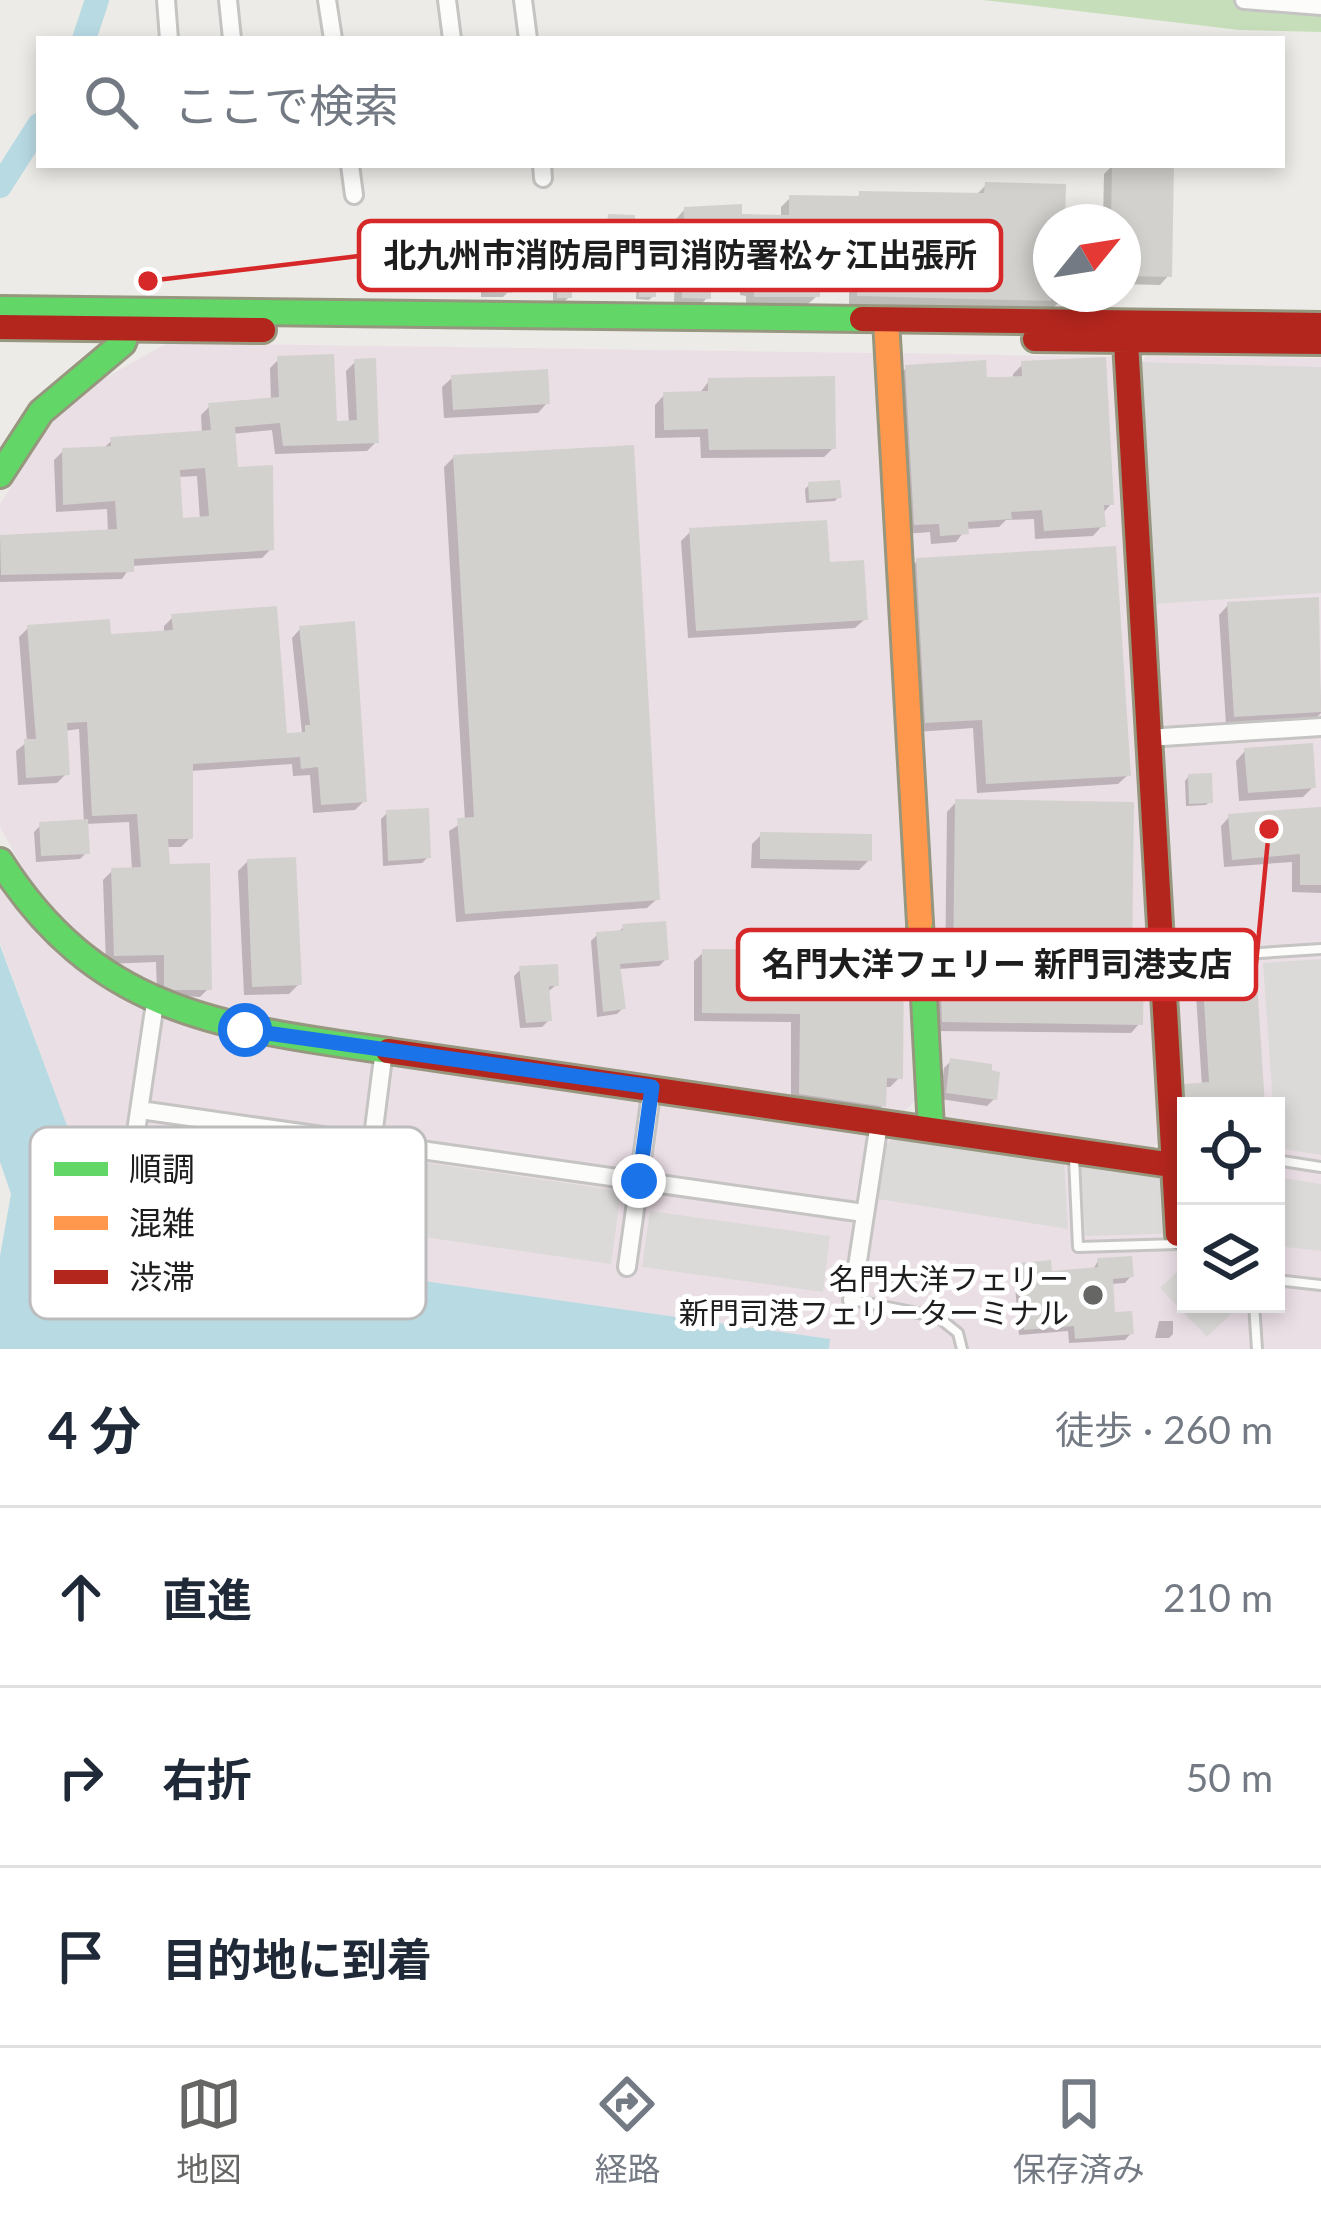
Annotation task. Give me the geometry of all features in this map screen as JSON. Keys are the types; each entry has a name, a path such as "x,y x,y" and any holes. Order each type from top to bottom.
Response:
{"street":[{"path":"166,0 170,36"},
{"path":"229,0 232,36"},
{"path":"327,0 333,36"},
{"path":"447,0 452,36"},
{"path":"523,0 527,36"},
{"path":"1244,0 1321,6"},
{"path":"350,168 354,195"},
{"path":"0,309 132,320 1126,331 1321,326"},
{"path":"0,327 70,328 132,320"},
{"path":"0,476 47,406 111,357 132,320"},
{"path":"70,328 79,341 73,384"},
{"path":"886,328 931,1129"},
{"path":"1126,331 1321,342"},
{"path":"1126,331 1177,1205"},
{"path":"1148,738 1321,727"},
{"path":"0,861 36,913 72,949 112,980 198,1019 245,1030 1074,1150 1176,1152"},
{"path":"137,1127 155,1003"},
{"path":"375,1127 384,1050"},
{"path":"627,1267 652,1087"},
{"path":"140,1109 263,1127"},
{"path":"852,1300 879,1123"},
{"path":"426,1151 864,1213"}],"lane":[{"path":"1160,960 1321,949"},
{"path":"1074,1150 1078,1247 1177,1244"},
{"path":"1285,1161 1321,1167"},
{"path":"1285,1280 1321,1286"},
{"path":"852,1300 938,1317 958,1333 962,1349"},
{"path":"1255,1313 1257,1349"}],"shaded area":[{"path":"167,343 874,353 917,1099 904,1112 252,1016 184,999 102,954 71,927 27,876 0,827 0,504 50,425 89,387"},
{"path":"899,353 1114,357 1158,1143 1145,1152 948,1124 943,1116"},
{"path":"1146,356 1321,358 1321,1349 829,1349 829,1339 426,1282 426,1127 67,1127 0,943 0,879 131,1001 1177,1176 1177,1313 1285,1313 1285,1097 1179,1097 1142,362"},
{"path":"1142,362 1321,367 1321,593 1154,604"},
{"path":"1321,959 1321,1155 1285,1149 1285,1097 1272,1097 1263,963"},
{"path":"902,1133 1064,1157 1068,1229 878,1199 885,1145"},
{"path":"1081,1161 1159,1173 1162,1234 1085,1236"},
{"path":"426,1163 621,1191 611,1264 426,1237"},
{"path":"1285,1178 1321,1184 1321,1251 1285,1247"},
{"path":"650,1211 830,1236 823,1292 642,1267"},
{"path":"1177,1272 1177,1306 1160,1288"},
{"path":"1184,1313 1232,1313 1207,1337"}],"green space":[{"path":"983,0 1321,0 1321,32 1240,30"}],"water":[{"path":"0,945 68,1127 30,1127 30,1319 426,1319 426,1281 830,1339 829,1349 0,1349 0,1256 11,1194 0,1162"}],"building":[{"path":"1112,168 1174,168 1172,277 1141,276 1141,204 1111,204"},
{"path":"985,182 1066,184 1065,204 1033,204 1033,301 857,296 858,220 821,219 820,297 754,297 754,287 748,287 749,258 711,257 711,299 682,298 684,207 742,204 742,214 789,215 789,195 984,193"},
{"path":"608,214 635,215 634,266 607,266"},
{"path":"574,219 572,298 557,298 553,256 513,255 512,293 485,292 482,233 490,233 490,220"},
{"path":"639,268 656,269 656,297 639,297"},
{"path":"334,354 337,421 357,420 354,359 376,358 379,443 283,446 280,423 235,427 238,467 273,465 274,550 134,559 134,572 1,575 0,535 117,529 115,501 63,505 62,448 111,446 110,437 211,430 208,403 279,397 277,356","holes":["205,468 209,516 183,518 180,470"]},
{"path":"1106,357 1114,505 1104,505 1106,527 1044,531 1042,510 1011,512 1012,519 968,522 969,534 940,536 939,524 914,525 905,365 986,360 987,377 1002,377 1022,376 1021,361"},
{"path":"548,369 550,404 453,410 451,375"},
{"path":"835,376 836,449 709,450 708,429 664,430 663,392 708,391 708,378"},
{"path":"634,445 660,900 465,914 457,818 474,817 453,455"},
{"path":"840,480 842,498 809,500 808,482"},
{"path":"827,520 830,562 864,560 868,620 696,631 689,528"},
{"path":"1116,546 1131,776 986,784 982,720 925,723 916,558"},
{"path":"1319,597 1321,712 1234,717 1227,602"},
{"path":"277,606 287,733 305,732 305,725 310,725 299,626 355,621 367,802 321,805 318,767 301,769 300,757 193,764 193,839 168,839 170,864 210,863 212,990 174,990 164,986 164,955 114,956 111,868 141,867 137,814 92,816 87,722 67,723 70,775 26,778 24,739 36,739 27,625 110,619 111,634 173,630 171,614"},
{"path":"1313,743 1316,788 1248,793 1244,748"},
{"path":"1212,773 1213,803 1189,804 1188,774"},
{"path":"955,799 1134,802 1132,966 1144,966 1143,1025 942,1022 940,972 953,973"},
{"path":"1321,807 1321,885 1300,885 1300,854 1232,860 1228,814"},
{"path":"429,808 431,858 388,861 386,810"},
{"path":"88,819 90,854 41,856 39,822"},
{"path":"760,832 872,834 872,861 760,859"},
{"path":"296,857 302,985 252,987 247,859"},
{"path":"666,921 669,960 620,964 626,1009 603,1012 596,932 623,930 622,924"},
{"path":"702,949 904,951 903,1079 887,1078 886,1107 799,1094 800,1014 702,1013"},
{"path":"558,964 559,986 549,986 552,1021 526,1023 519,966"},
{"path":"1256,965 1264,1097 1184,1097 1183,1084 1209,1082 1202,968"},
{"path":"950,1058 992,1064 992,1070 1000,1072 997,1100 946,1093"},
{"path":"1132,1256 1134,1277 1113,1279 1115,1312 1132,1311 1134,1334 1075,1339 1074,1326 1024,1330 1019,1263 1051,1260 1052,1271 1098,1267 1097,1258"}],"waterway":[{"path":"85,36 97,0"},
{"path":"0,186 36,130"}],"traffic: fast":[{"path":"0,309 862,319"},
{"path":"0,475 41,412 123,343 133,315"},
{"path":"0,861 38,912 78,952 122,982 218,1021 388,1051"},
{"path":"920,923 931,1129"}],"traffic: slow":[{"path":"886,320 920,923"}],"traffic: jam":[{"path":"862,319 1321,325"},
{"path":"1125,325 1177,1217"},
{"path":"0,327 263,330"},
{"path":"1035,339 1321,342"},
{"path":"388,1051 1172,1165"}],"place":[{"name":"北九州市消防局門司消防署松ヶ江出張所","path":"148,281"},
{"name":"名門大洋フェリー 新門司港支店","path":"1269,829"},
{"name":"名門大洋フェリー 新門司港フェリーターミナル","path":"1093,1295"}],"route":[{"path":"245,1030 652,1087 639,1181"}]}
